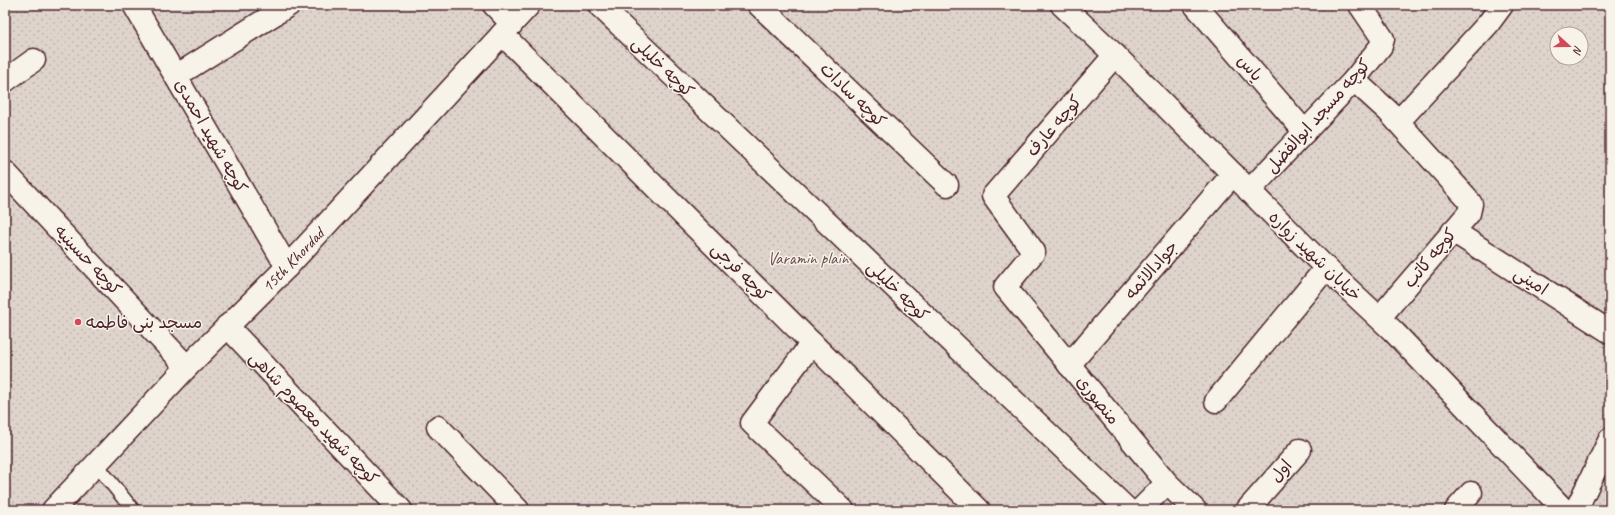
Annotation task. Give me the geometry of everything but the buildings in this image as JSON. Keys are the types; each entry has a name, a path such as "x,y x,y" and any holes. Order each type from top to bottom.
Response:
{"street":[{"name":"کوچه شهید احمدی","path":"134,5 287,267"},
{"path":"176,76 289,5"},
{"name":"کوچه فرجی","path":"494,5 507,29 812,343 979,510"},
{"name":"15th Khordad","path":"53,510 187,367 287,267 529,5"},
{"name":"کوچه خلیلی","path":"599,5 1128,510"},
{"name":"کوچه سادات","path":"759,5 947,185"},
{"name":"خیابان شهید زواره","path":"1062,5 1115,56 1326,268 1393,331 1564,510"},
{"name":"یاس","path":"1195,5 1305,132"},
{"name":"کوچه مسجد ابوالفضل","path":"1249,191 1354,80 1381,46 1383,39 1360,5"},
{"path":"1354,80 1398,122 1488,24 1502,5"},
{"name":"کوچه عارف","path":"1005,287 1034,252 993,196 1115,56"},
{"path":"5,81 34,60"},
{"name":"کوچه کاتب","path":"1386,310 1469,213 1471,204 1398,122"},
{"name":"کوچه حسینیه","path":"5,172 187,367"},
{"name":"جوادالائمه","path":"1069,365 1233,174"},
{"name":"امینی","path":"1453,231 1610,332"},
{"path":"1216,401 1326,268"},
{"name":"منصوری","path":"1005,287 1166,483 1195,510"},
{"name":"کوچه شهید معصوم شاهی","path":"227,326 401,510"},
{"path":"812,343 752,423 843,510"},
{"path":"438,427 518,510"},
{"path":"1576,510 1610,439"},
{"name":"اول","path":"1247,510 1300,450"},
{"path":"1140,510 1166,483"},
{"path":"1456,510 1471,493"}],"lane":[{"path":"96,464 133,510"}],"green space":[{"name":"Varamin plain","path":"5,5 1610,5 1610,510 5,510"}],"place":[{"name":"مسجد بنی فاطمه","path":"78,322"}]}
